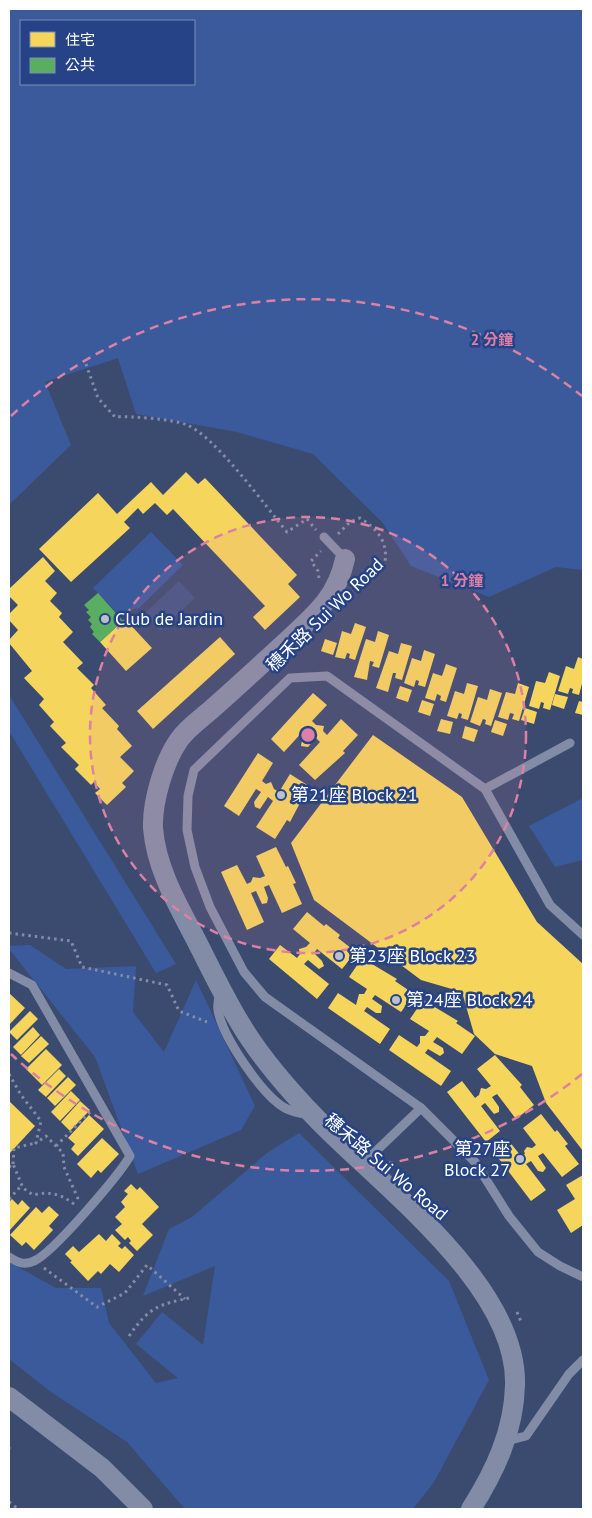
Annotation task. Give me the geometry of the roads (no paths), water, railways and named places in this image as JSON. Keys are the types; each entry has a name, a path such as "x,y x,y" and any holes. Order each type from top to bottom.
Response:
{"street":[{"name":"穗禾路 Sui Wo Road","path":"345,559 341,576 331,597 308,621 179,739 159,781 153,827 163,874 241,1025 315,1118 466,1267 494,1308 508,1344 515,1384 506,1441 494,1468 471,1509"},
{"path":"9,1397 102,1468 143,1509"}],"lane":[{"path":"326,540 345,559"},
{"path":"583,935 550,905 485,790 327,676 290,678 194,770 188,796 187,830 195,868 210,907 244,972 265,996 421,1108 475,1162 509,1216 538,1252 560,1266 583,1277"},
{"path":"485,790 570,743"},
{"path":"9,973 32,984 130,1156 123,1169 84,1213 35,1261 24,1264 9,1257"},
{"path":"364,1166 373,1154 421,1108"},
{"path":"506,1441 526,1436 569,1374 583,1360"}],"place":[{"name":"Club de Jardin","path":"105,619"},
{"name":"第21座 Block 21","path":"281,795"},
{"name":"第23座 Block 23","path":"339,956"},
{"name":"第24座 Block 24","path":"396,1000"},
{"name":"第27座 Block 27","path":"520,1159"}]}
